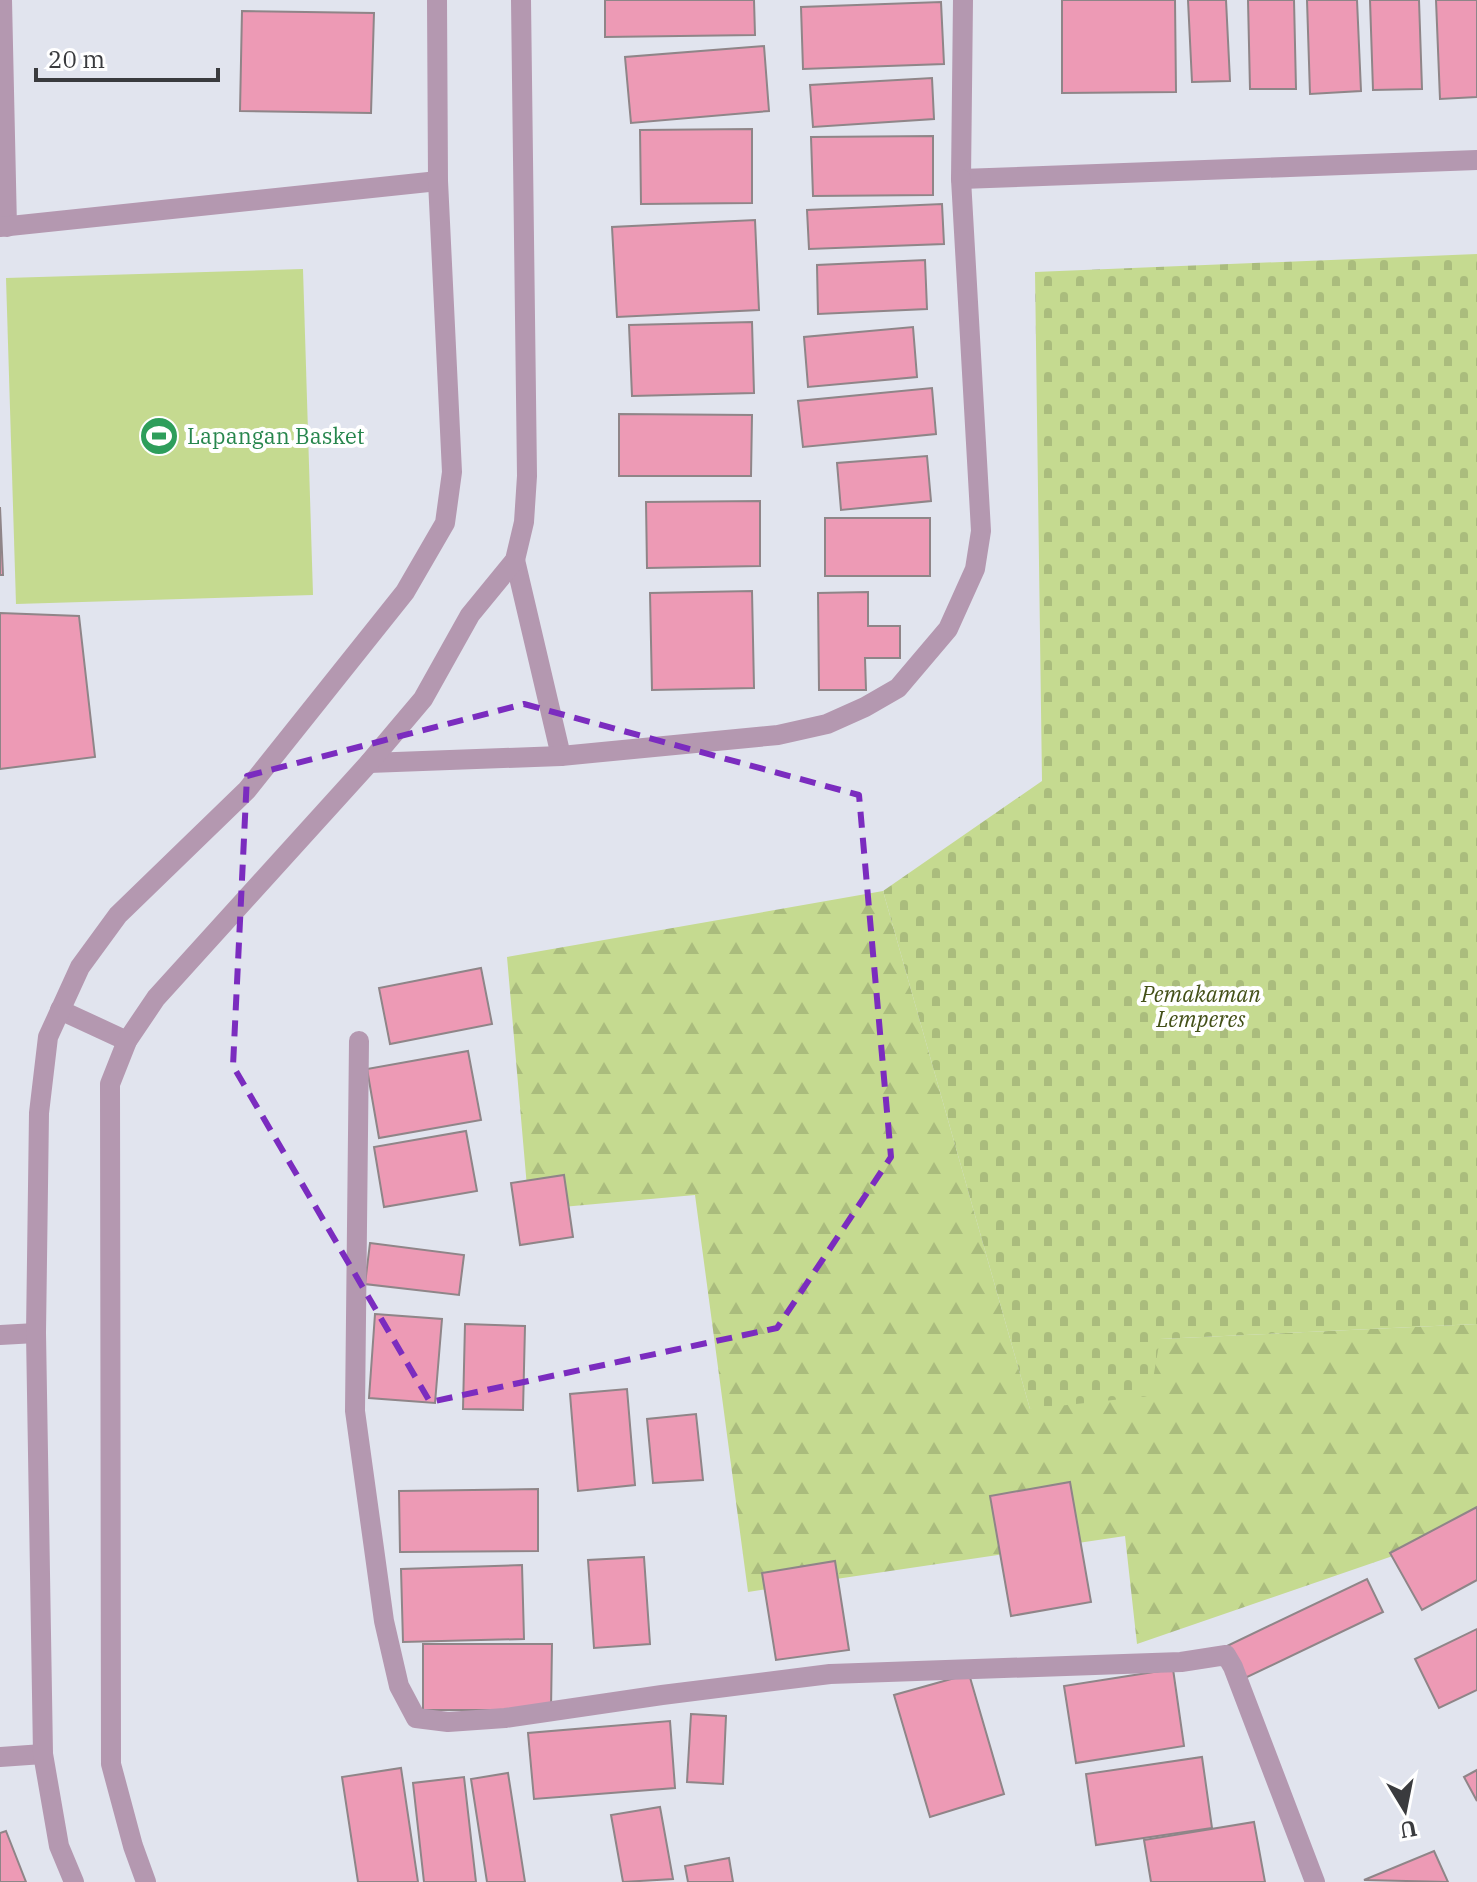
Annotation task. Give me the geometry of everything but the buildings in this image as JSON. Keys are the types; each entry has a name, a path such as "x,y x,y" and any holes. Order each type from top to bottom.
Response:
{"street":[{"path":"2,0 4,227 438,181"},
{"path":"74,1882 59,1846 43,1754 36,1333 39,1113 48,1037 80,967 118,915 247,790 405,592 445,523 452,472 438,181 437,0"},
{"path":"146,1882 111,1764 110,1084 127,1041 156,998 423,699 470,615 515,560 524,522 527,476 521,0"},
{"path":"369,763 561,756 778,735 827,724 898,688 948,629 975,569 981,531 961,179 963,0"},
{"path":"961,179 1477,160"},
{"path":"515,560 561,756"},
{"path":"60,1010 127,1041"},
{"path":"359,1041 355,1411 384,1621 399,1686 416,1718 448,1722 505,1718 830,1674 1181,1662 1226,1655 1315,1882"},
{"path":"0,1335 36,1333"},
{"path":"0,1757 43,1754"}],"highlighted area":[{"path":"524,704 859,795 891,1157 777,1328 430,1402 233,1066 247,776"}],"green space":[{"name":"Pemakaman Lemperes","path":"1477,254 1477,1324 1160,1339 1150,1396 1030,1409 883,891 1042,781 1035,272"},
{"name":"Lapangan Basket","path":"303,269 313,595 16,604 6,278"},
{"path":"883,891 1030,1409 1160,1339 1477,1324 1477,1527 1137,1644 1125,1536 748,1592 695,1195 529,1210 507,957"}],"place":[{"name":"Lapangan Basket","path":"159,436"}]}
